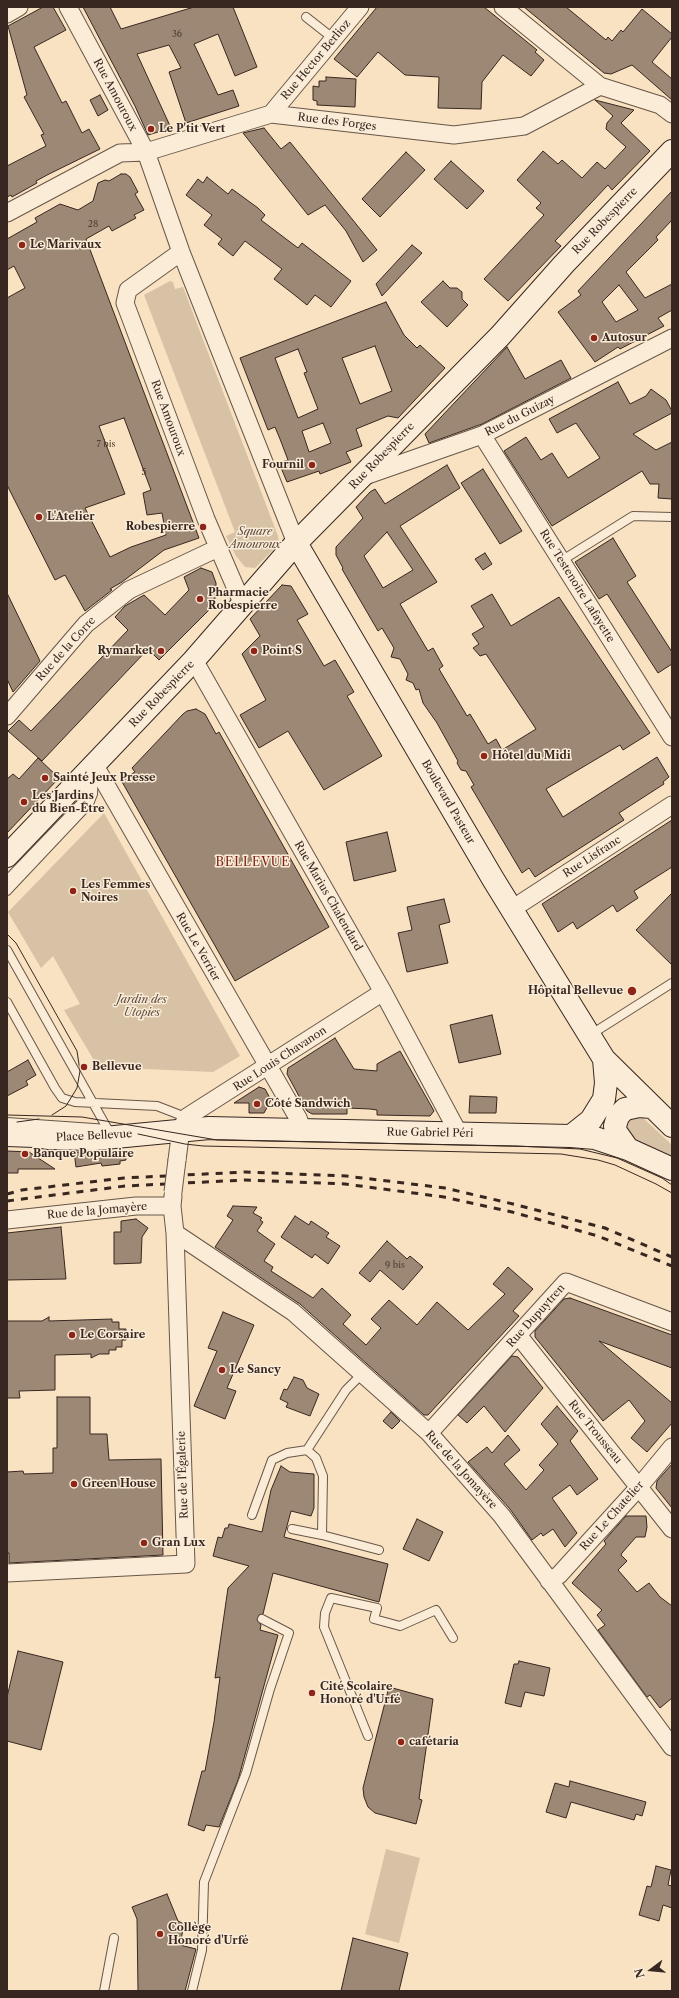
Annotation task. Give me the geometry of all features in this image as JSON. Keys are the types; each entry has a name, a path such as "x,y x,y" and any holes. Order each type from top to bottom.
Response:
{"main road":[{"name":"Rue Robespierre","path":"7,856 194,660 296,543 500,336 564,264 672,151"},
{"name":"Boulevard Pasteur","path":"296,543 512,909 604,1059 651,1107 672,1126"},
{"name":"Boulevard Pasteur","path":"571,1136 592,1120 604,1099 606,1083 604,1059"},
{"path":"628,1148 616,1132 615,1126 618,1116 625,1109 639,1106 651,1107"},
{"name":"Rue Gabriel Péri","path":"184,1123 209,1128 571,1136 595,1138 628,1148 672,1169"},
{"name":"Place Bellevue","path":"7,1135 49,1138 110,1133 138,1134 184,1123"}],"street":[{"path":"7,14 19,7"},
{"name":"Rue Amouroux","path":"68,7 146,152 181,252 296,543"},
{"name":"Rue Hector Berlioz","path":"271,114 360,7"},
{"path":"503,7 600,86 660,105 672,114"},
{"name":"Rue des Forges","path":"7,214 120,153 146,152 271,114 454,136 524,126 600,86"},
{"name":"Rue Amouroux","path":"181,252 128,290 125,303 218,548 243,605"},
{"name":"Rue du Guizay","path":"362,477 482,435 672,338"},
{"name":"Rue Testenoire Lafayette","path":"482,435 672,738"},
{"name":"Rue de la Corre","path":"7,716 86,624 129,590 218,548"},
{"name":"Rue Marius Chalendard","path":"194,660 383,992 459,1134"},
{"name":"Rue Le Verrier","path":"94,764 300,1123 300,1130"},
{"name":"Rue Lisfranc","path":"512,909 672,805"},
{"name":"Rue Louis Chavanon","path":"184,1123 383,992"},
{"name":"Rue de l'Égalerie","path":"7,1574 186,1564 175,1233 172,1199 184,1123"},
{"name":"Rue de la Jomayère","path":"7,1220 136,1206 172,1199"},
{"name":"Rue de la Jomayère","path":"175,1233 293,1312 429,1433 502,1516 672,1747"},
{"name":"Rue Dupuytren","path":"429,1433 566,1282 672,1322"},
{"name":"Rue Trousseau","path":"518,1336 672,1529"},
{"name":"Rue Le Chatelier","path":"549,1581 559,1575 639,1487 672,1448"}],"lane":[{"path":"306,17 334,39"},
{"path":"561,561 633,516 672,517"},
{"path":"7,880 85,799 90,787 94,764"},
{"path":"7,891 91,801 93,794 94,764"},
{"path":"7,950 110,1133"},
{"path":"589,1035 672,983"},
{"path":"7,1002 59,1094 70,1101 157,1106 184,1123"},
{"path":"7,1122 110,1133"},
{"path":"252,1515 272,1460 287,1454 306,1450 346,1390 363,1374"},
{"path":"306,1450 316,1458 323,1476 322,1535"},
{"path":"292,1529 322,1535 379,1550"},
{"path":"368,1736 324,1627 325,1613 331,1598 377,1608 374,1619 400,1626 436,1610 453,1638"},
{"path":"192,1991 202,1950 204,1882 246,1773 270,1689 289,1633 262,1619"},
{"path":"104,1991 114,1938"}],"green space":[{"name":"Square Amouroux","path":"170,281 173,282 175,289 183,287 278,536 279,543 255,568 245,567 236,556 226,536 235,532 144,295"},
{"name":"Jardin des Utopies","path":"104,813 240,1056 213,1072 98,1067 64,1010 80,1004 53,956 41,968 8,912"},
{"path":"640,1115 672,1145 672,1159 628,1139 625,1124 628,1120"},
{"path":"386,1849 420,1858 399,1943 365,1934"}],"building":[{"path":"43,7 53,7 66,30 34,47 62,103 66,101 82,133 89,129 100,149 36,181 37,183 12,197 11,195 7,197 7,166 46,146 41,135 44,134 24,97 27,95 8,26"},
{"path":"83,7 110,7 121,29 194,7 233,7 257,67 235,76 218,34 194,44 218,95 233,90 239,106 186,123 169,72 181,68 169,45 137,54 171,128 148,135 135,106"},
{"path":"377,7 484,7 537,50 535,52 544,60 531,76 503,55 482,82 481,109 438,108 439,77 405,75 378,52 357,77 334,59"},
{"path":"524,7 566,7 606,40 608,37 612,41 621,30 623,32 642,9 672,34 672,37 652,62 672,79 672,100 632,65 611,74 604,73"},
{"path":"326,77 356,79 355,107 317,105 317,101 313,100 313,86 319,87 319,81 326,81"},
{"path":"100,95 108,110 98,116 90,100"},
{"path":"595,100 634,110 621,123 650,151 612,190 608,185 555,241 561,246 508,301 484,279 544,215 536,208 541,203 517,180 543,151 558,164 562,160 582,178 597,162 605,169 626,147 606,129 607,123 613,116"},
{"path":"264,128 281,149 290,142 377,250 363,262 346,231 325,205 308,215 243,133"},
{"path":"406,152 425,170 380,217 362,199"},
{"path":"451,161 484,191 467,209 434,179"},
{"path":"121,174 126,174 130,177 138,192 135,194 144,210 134,215 136,218 112,231 109,226 86,239 199,538 164,550 122,582 110,589 112,590 85,611 65,575 55,580 7,485 7,298 25,288 14,266 7,270 7,239 37,222 35,218 60,204 78,210 93,201 98,183 105,180 109,181","holes":["124,418 151,490 143,493 147,515 162,513 166,535 131,547 110,557 85,508 125,494 99,426"]},
{"path":"207,177 228,194 232,189 265,215 261,220 298,248 302,243 351,281 331,307 315,295 307,305 274,279 282,269 245,241 233,256 218,244 222,239 204,225 212,215 186,195 198,179 203,183"},
{"path":"672,191 672,220 656,237 658,240 626,272 645,298 672,284 672,310 658,318 664,326 620,349 618,347 595,362 558,312 581,295 578,291","holes":["619,285 638,310 616,322 602,302"]},
{"path":"412,245 422,253 382,296 376,284"},
{"path":"443,281 450,288 457,288 462,292 462,299 468,305 447,327 421,302"},
{"path":"386,302 404,335 417,348 420,345 445,368 398,418 388,416 356,429 362,446 346,452 351,462 320,474 319,471 287,482 279,463 288,460 275,427 268,430 240,358","holes":["375,346 392,391 360,404 342,358","298,349 307,372 304,373 318,409 298,418 275,358","323,423 331,443 309,452 302,431"]},
{"path":"507,347 525,379 561,360 571,378 482,424 429,443 425,434"},
{"path":"618,382 630,404 646,396 651,389 666,400 672,411 672,413 633,434 656,450 672,442 672,499 658,498 659,484 650,484 642,471 552,526 504,451 526,437 541,460 552,453 568,478 600,458 576,423 557,433 549,419"},
{"path":"447,465 460,488 400,526 437,582 400,604 428,651 433,648 443,666 439,669 467,716 470,714 488,744 496,739 502,750 536,729 486,654 480,656 473,648 479,644 472,634 484,627 471,606 492,594 511,626 559,597 650,733 623,750 620,745 546,789 563,817 657,757 669,777 663,782 664,784 619,813 624,820 535,877 529,868 522,873 471,787 474,785 466,771 461,770 457,763 458,761 437,723 423,703 419,689 416,690 413,683 406,680 408,674 400,659 391,657 394,648 382,628 378,631 342,569 343,568 336,555 336,547 363,518 356,507 370,492 375,489 385,504","holes":["387,532 413,570 383,588 364,556"]},
{"path":"483,469 522,531 500,544 461,483"},
{"path":"613,538 636,576 627,582 672,652 672,664 658,673 607,594 599,599 575,562"},
{"path":"485,553 492,564 483,570 475,559"},
{"path":"201,568 212,572 216,583 216,596 210,609 159,660 148,649 42,761 8,731 19,720 31,731 128,630 115,617 125,606 144,595 165,615 189,590 184,577"},
{"path":"282,585 291,586 308,614 297,620 324,666 335,660 354,692 347,696 382,756 324,790 288,731 259,748 240,715 266,700 242,654 260,636 250,619"},
{"path":"7,593 40,661 13,692 7,679"},
{"path":"196,709 205,714 216,734 219,732 329,927 235,981 121,780 135,772 132,768 183,714 187,711"},
{"path":"38,758 59,778 7,833 7,779 13,774 19,779"},
{"path":"672,820 672,867 634,891 638,898 617,912 613,905 577,929 573,922 558,932 542,904"},
{"path":"387,832 396,871 354,881 346,842"},
{"path":"672,893 672,965 636,930"},
{"path":"444,899 450,922 439,925 448,963 407,972 398,933 412,930 407,907"},
{"path":"492,1015 501,1054 459,1063 450,1025"},
{"path":"335,1038 354,1069 377,1071 377,1064 400,1051 434,1111 430,1116 377,1115 377,1110 347,1108 347,1114 312,1114 307,1111 287,1074 288,1068"},
{"path":"28,1060 36,1075 26,1081 28,1085 7,1096 7,1072"},
{"path":"259,1087 265,1089 271,1100 264,1113 249,1113 249,1103 234,1103"},
{"path":"470,1096 497,1097 496,1113 469,1113"},
{"path":"7,1151 29,1152 55,1169 18,1169 18,1173 7,1173"},
{"path":"74,1152 126,1153 126,1160 120,1161 120,1164 102,1166 101,1163 76,1167"},
{"path":"233,1206 257,1207 253,1213 262,1218 260,1220 263,1222 257,1231 275,1244 264,1261 273,1267 271,1271 313,1298 322,1288 351,1315 343,1324 366,1345 381,1328 371,1319 389,1300 417,1325 437,1302 468,1330 505,1294 493,1284 508,1267 533,1289 513,1311 519,1316 428,1415 424,1415 300,1304 215,1247 233,1220 227,1216"},
{"path":"295,1216 309,1225 311,1221 329,1233 326,1237 340,1246 328,1264 315,1254 312,1258 281,1237"},
{"path":"136,1219 148,1228 142,1237 141,1263 114,1264 114,1232 121,1232 121,1221"},
{"path":"61,1227 66,1279 7,1280 7,1233"},
{"path":"387,1241 407,1259 410,1256 423,1267 403,1290 380,1270 370,1282 359,1273"},
{"path":"570,1298 672,1335 672,1368 599,1341 672,1403 672,1423 647,1452 631,1438 645,1421 629,1400 603,1421 535,1337 535,1331 564,1299"},
{"name":"Le Sancy","path":"223,1312 254,1325 227,1388 236,1391 225,1419 194,1406 217,1351 208,1348"},
{"path":"49,1317 49,1321 112,1319 112,1322 119,1322 119,1329 126,1329 126,1340 122,1340 122,1347 116,1347 116,1350 109,1350 109,1354 99,1354 91,1358 91,1354 55,1355 55,1390 19,1391 20,1398 7,1398 7,1321 42,1321"},
{"path":"512,1356 518,1357 543,1388 505,1432 484,1406 467,1423 458,1415"},
{"path":"294,1377 303,1380 307,1388 319,1394 310,1416 286,1407 288,1403 280,1399 284,1389 287,1390"},
{"path":"57,1397 90,1397 90,1434 107,1434 109,1460 161,1459 163,1555 9,1563 9,1553 7,1553 7,1472 23,1471 24,1474 53,1473 53,1448 57,1448"},
{"path":"557,1406 578,1431 570,1441 598,1479 577,1495 570,1485 552,1498 577,1533 565,1547 553,1529 543,1536 541,1533 532,1540 510,1509 468,1462 487,1447 492,1453 508,1435 520,1450 504,1464 526,1490 544,1470 539,1465 558,1444 541,1424"},
{"path":"391,1412 400,1421 392,1429 383,1421"},
{"path":"672,1464 672,1508 656,1488 657,1481"},
{"path":"281,1466 290,1472 314,1474 314,1508 311,1516 291,1511 284,1537 388,1564 379,1602 273,1573 263,1614 259,1615 257,1620 261,1625 260,1630 278,1635 238,1780 219,1827 206,1825 204,1831 188,1825 202,1771 205,1771 214,1722 220,1677 215,1678 228,1588 249,1566 213,1556 218,1537 222,1538 225,1528 228,1528 229,1524 262,1532 271,1490"},
{"path":"626,1516 646,1516 647,1527 645,1537 636,1537 622,1553 621,1555 627,1561 618,1570 637,1592 649,1583 660,1597 672,1606 672,1698 660,1708 650,1695 647,1697 598,1630 605,1625 597,1615 602,1610 572,1583 606,1544 604,1541"},
{"path":"417,1519 443,1532 429,1561 403,1549"},
{"path":"18,1651 63,1662 41,1750 7,1741 7,1697"},
{"path":"519,1661 550,1668 544,1696 525,1692 521,1707 505,1703 514,1664 518,1664"},
{"name":"cafétaria","path":"389,1687 433,1699 419,1799 422,1800 416,1824 375,1813 368,1807 364,1797 363,1788"},
{"path":"570,1781 646,1802 642,1816 636,1814 634,1820 571,1802 566,1818 546,1812 555,1783 569,1787"},
{"path":"656,1866 671,1870 668,1885 672,1886 672,1908 663,1905 659,1921 639,1915 647,1886 651,1887"},
{"name":"Collège Honoré d'Urfé","path":"167,1894 178,1921 184,1924 180,1945 196,1949 185,1991 138,1991 137,1919 132,1907"},
{"path":"353,1938 408,1953 399,1991 341,1991"}],"tram line":[{"path":"7,934 16,943 77,1051 80,1071 77,1088 66,1106 52,1115"},
{"path":"7,1115 82,1117 217,1140 517,1146 580,1149 617,1158 662,1178 672,1185"},
{"path":"17,1122 39,1119"},
{"path":"138,1134 185,1144 203,1146 561,1154 598,1160 615,1165 672,1193"}],"railway":[{"path":"7,1194 22,1190 124,1178 246,1172 346,1176 445,1188 513,1204 605,1228 672,1257"},
{"path":"7,1201 125,1186 245,1180 345,1184 444,1197 512,1212 598,1236 672,1266"}],"place":[{"name":"Le P'tit Vert","path":"151,129"},
{"name":"Le Marivaux","path":"22,245"},
{"name":"Autosur","path":"594,338"},
{"name":"Fournil","path":"312,465"},
{"name":"L'Atelier","path":"39,517"},
{"name":"Robespierre","path":"203,527"},
{"name":"Pharmacie Robespierre","path":"200,599"},
{"name":"Rymarket","path":"161,651"},
{"name":"Point S","path":"254,651"},
{"name":"Hôtel du Midi","path":"484,756"},
{"name":"Sainté Jeux Presse","path":"45,778"},
{"name":"Les Jardins du Bien-Être","path":"24,802"},
{"name":"Les Femmes Noires","path":"73,891"},
{"name":"Hôpital Bellevue","path":"632,991"},
{"name":"Bellevue","path":"84,1067"},
{"name":"Côté Sandwich","path":"257,1104"},
{"name":"Banque Populaire","path":"25,1154"},
{"name":"Le Corsaire","path":"72,1335"},
{"name":"Le Sancy","path":"222,1370"},
{"name":"Green House","path":"74,1484"},
{"name":"Gran Lux","path":"144,1543"},
{"name":"Cité Scolaire Honoré d'Urfé","path":"312,1693"},
{"name":"cafétaria","path":"401,1742"},
{"name":"Collège Honoré d'Urfé","path":"160,1934"}],"district":[{"name":"BELLEVUE","path":"253,863"}]}
